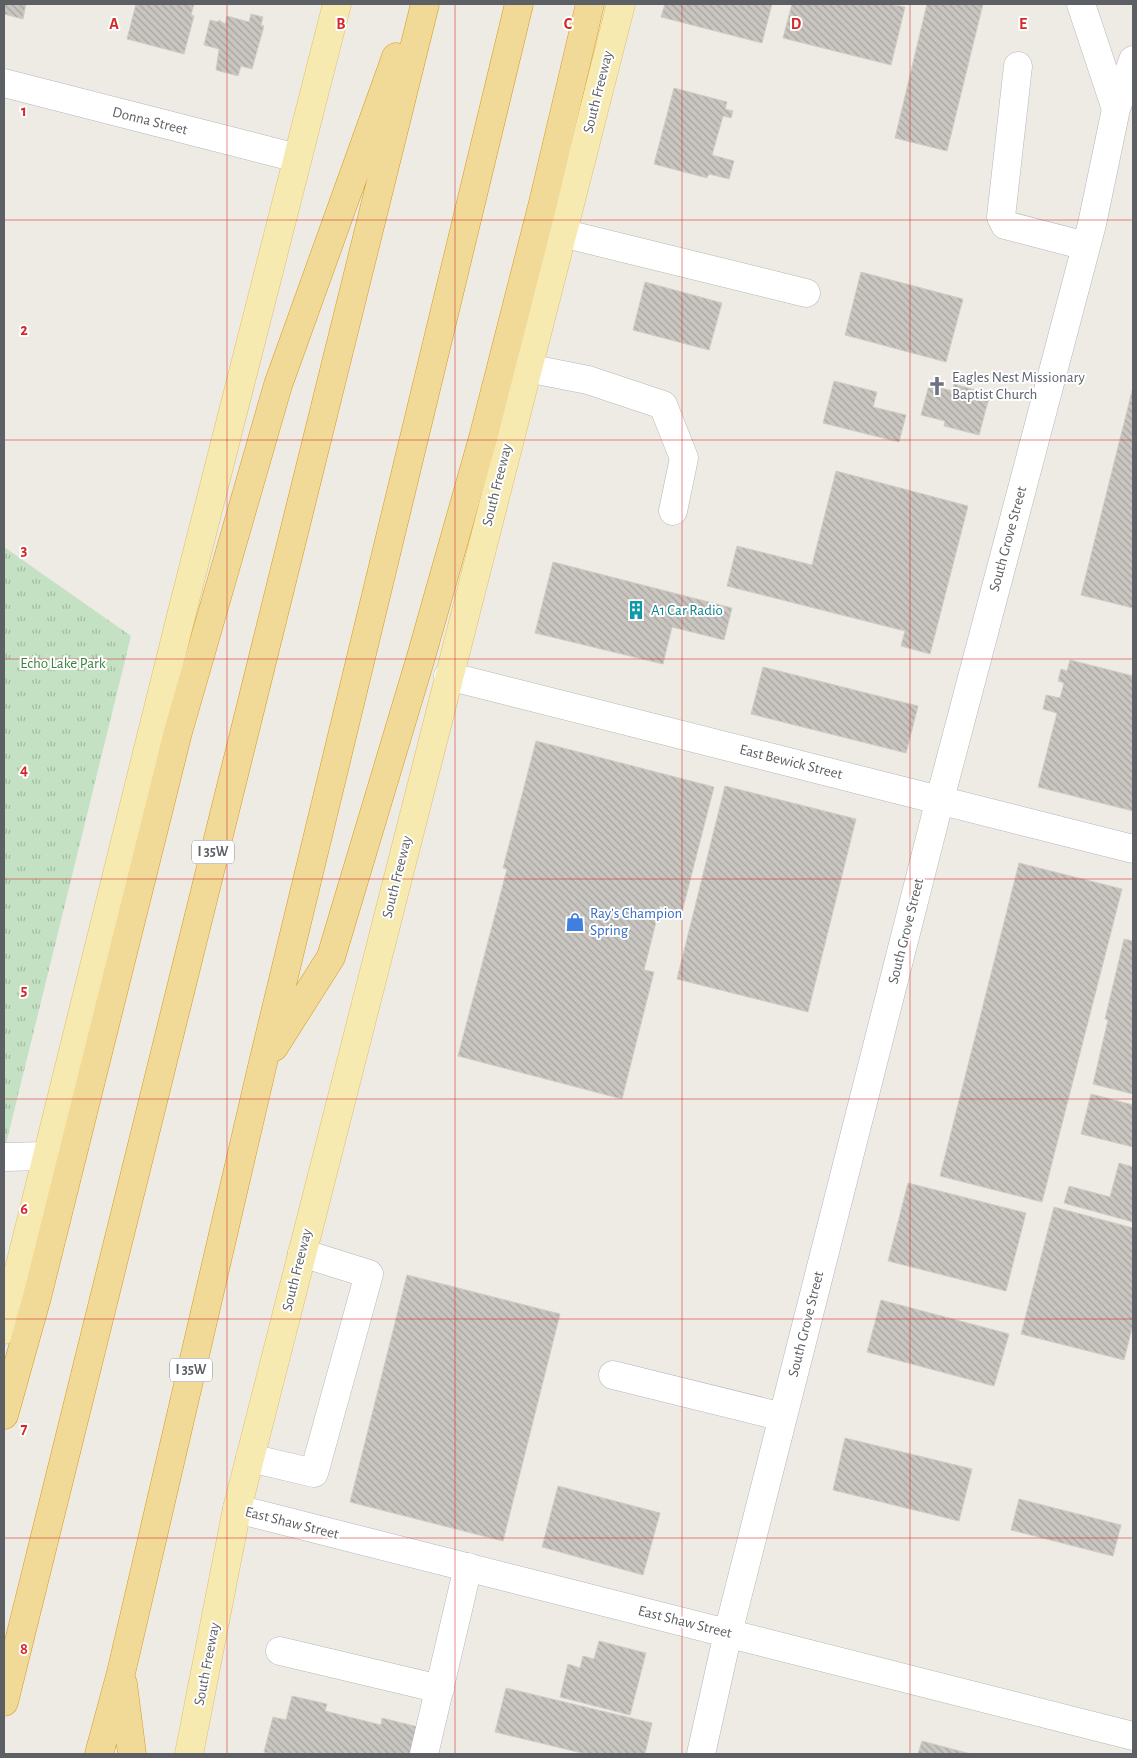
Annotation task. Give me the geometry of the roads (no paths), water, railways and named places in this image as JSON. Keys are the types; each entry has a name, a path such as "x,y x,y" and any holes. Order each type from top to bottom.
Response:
{"highway":[{"path":"4,1415 37,1297 178,732 272,404 415,4"},
{"name":"I 35W","path":"4,1702 425,4"},
{"name":"I 35W","path":"98,1754 121,1673 262,1067 520,4"},
{"path":"262,1067 331,957 421,657 486,429 541,213 590,4"},
{"path":"121,1673 132,1754"}],"main road":[{"path":"4,1330 46,1156 337,4"},
{"name":"South Freeway","path":"190,1754 237,1509 621,4"}],"street":[{"path":"1081,4 1116,109"},
{"name":"South Grove Street","path":"701,1754 728,1633 940,799 1086,246 1116,109 1133,60"},
{"path":"1018,66 1002,216 1005,225 1086,246"},
{"name":"Donna Street","path":"4,83 297,158"},
{"path":"562,233 806,293"},
{"path":"527,368 588,380 663,405 684,458 673,511"},
{"name":"East Bewick Street","path":"448,676 1133,849"},
{"path":"4,1157 46,1156"},
{"path":"250,1458 314,1474 369,1274 302,1253"},
{"path":"613,1375 783,1417"},
{"name":"East Shaw Street","path":"237,1509 1133,1736"},
{"path":"424,1754 468,1567"},
{"path":"280,1651 440,1688"},
{"path":"1130,1754 1133,1743"}],"place":[{"name":"Eagles Nest Missionary Baptist Church","path":"937,386"},
{"name":"A1 Car Radio","path":"636,610"},
{"name":"Ray's Champion Spring","path":"575,922"}],"park label":[{"name":"Echo Lake Park","path":"63,663"}]}
